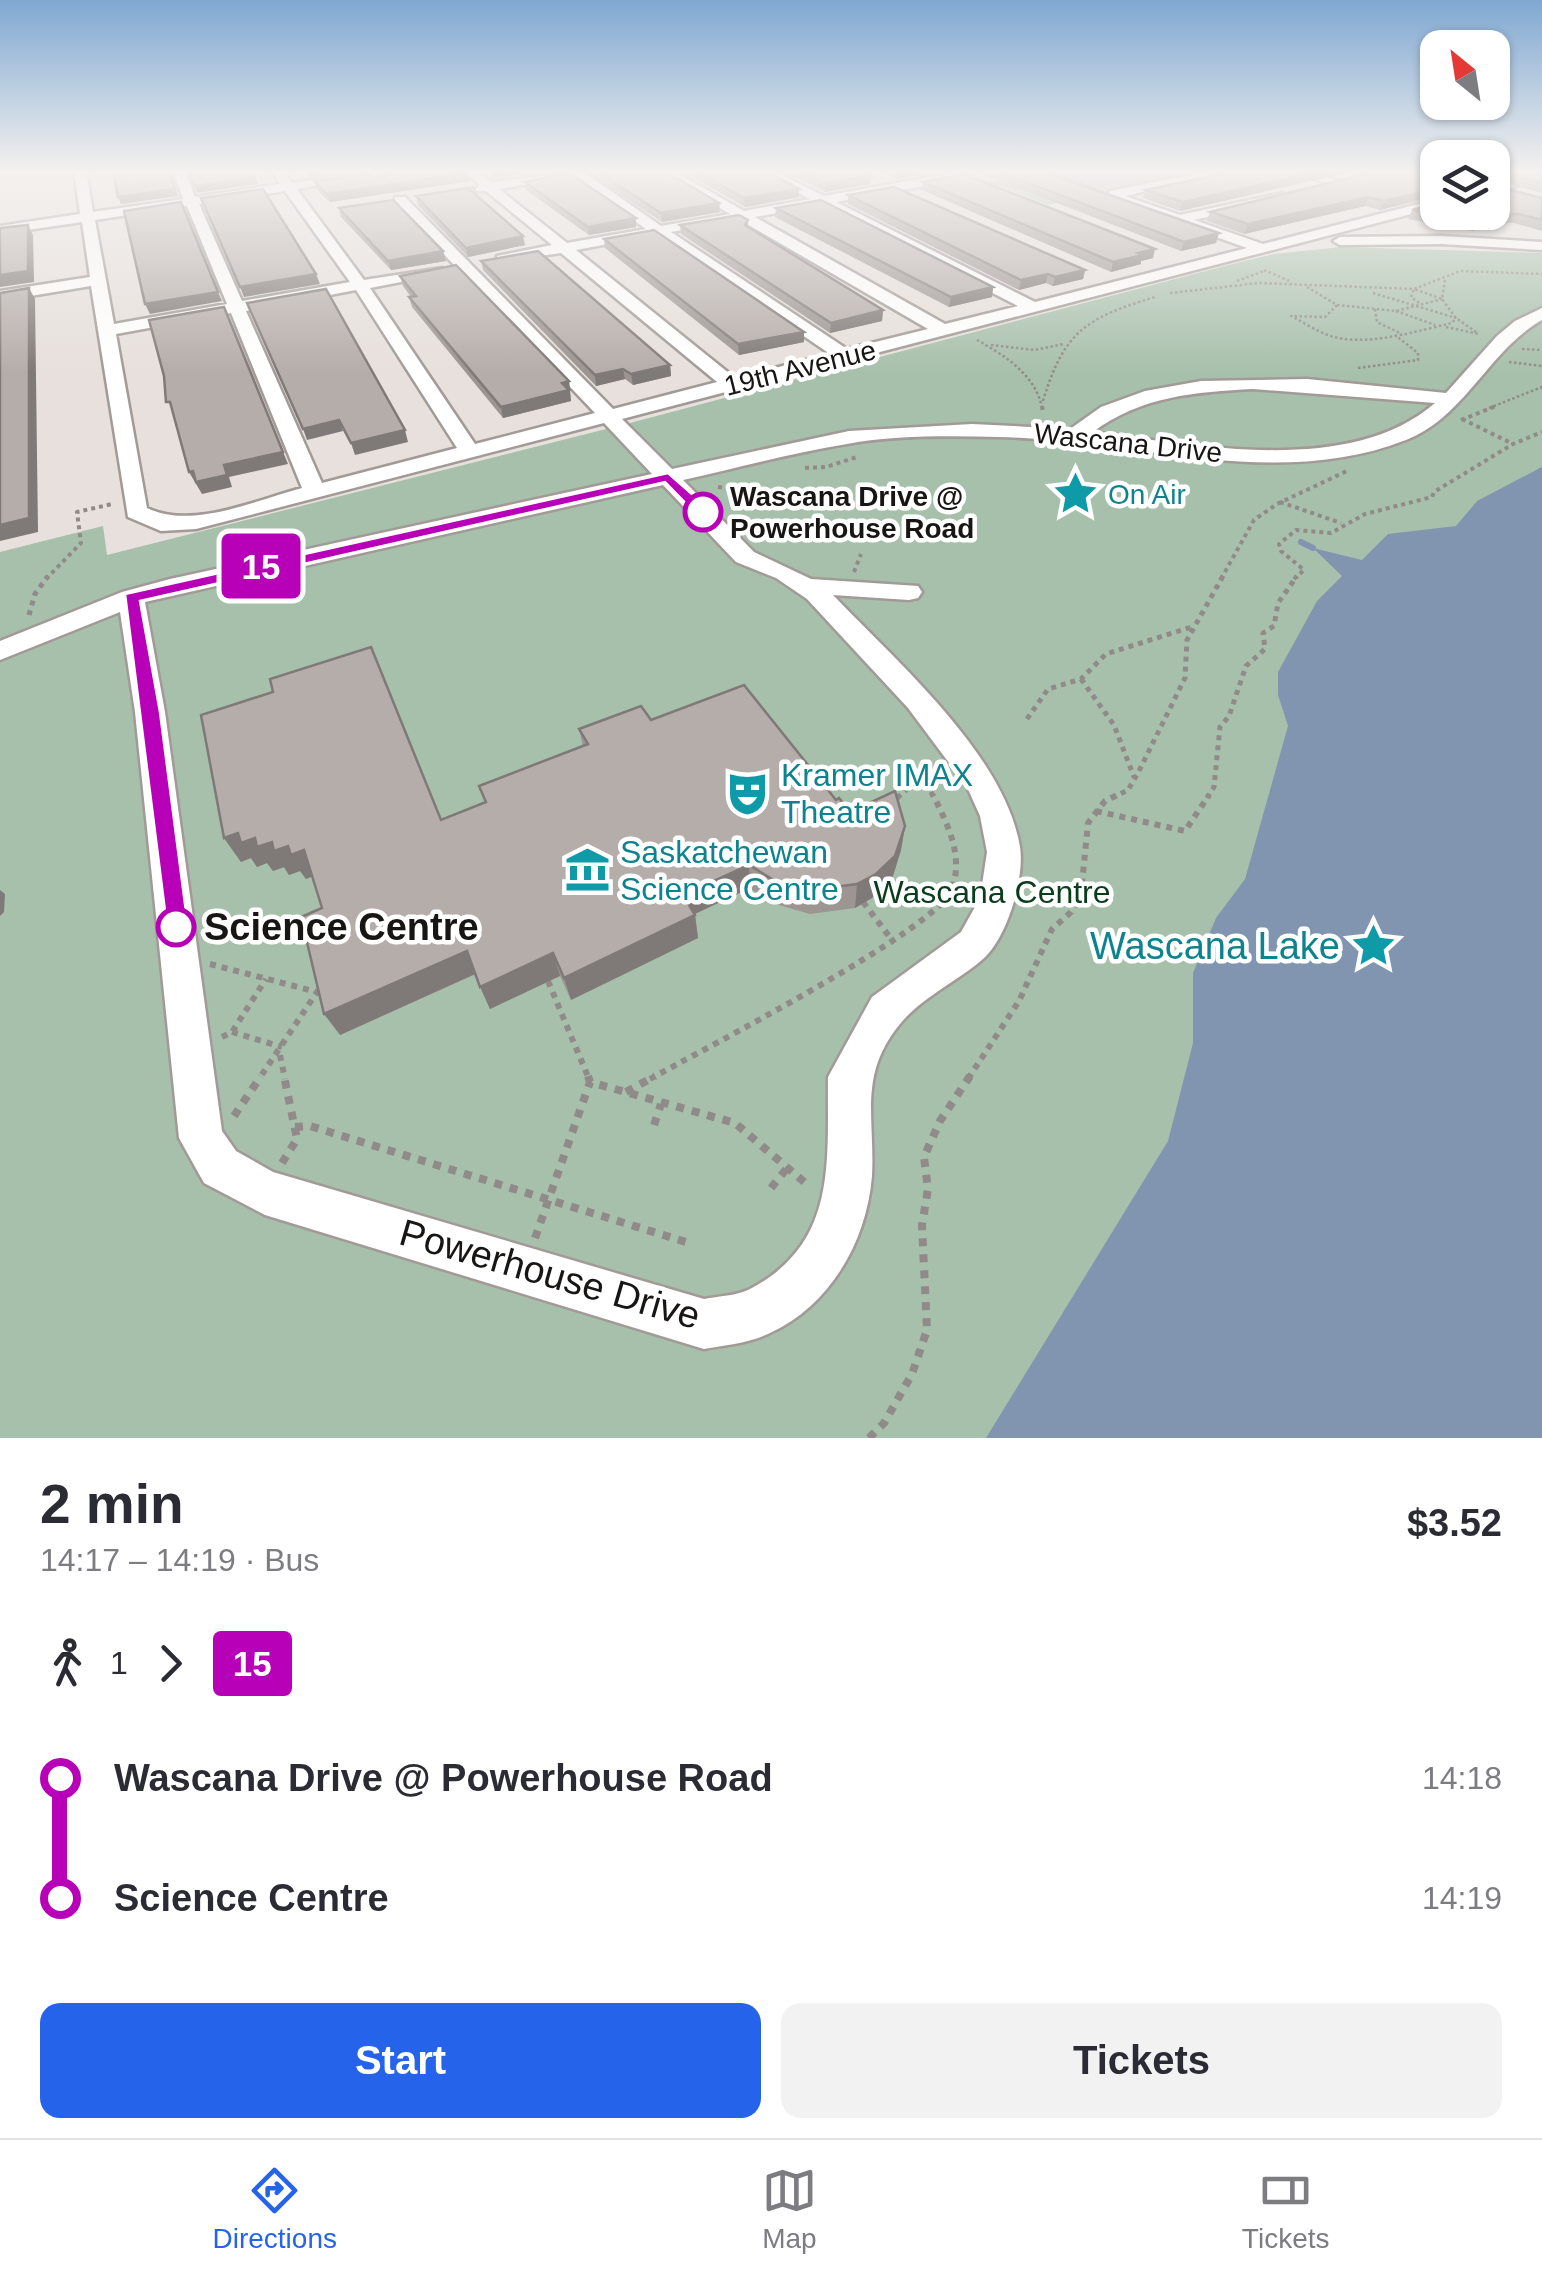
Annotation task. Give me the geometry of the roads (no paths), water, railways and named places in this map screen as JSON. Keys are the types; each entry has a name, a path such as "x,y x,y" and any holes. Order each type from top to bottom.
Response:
{"street":[{"path":"90,238 106,330 617,238"},
{"path":"208,238 315,492"},
{"path":"326,238 470,452"},
{"path":"441,238 668,477"},
{"path":"555,238 732,385"},
{"path":"668,238 846,356"},
{"path":"782,238 950,330"},
{"path":"897,238 1035,308"},
{"path":"1231,238 1262,250 1353,240 1542,246"},
{"name":"19th Avenue","path":"106,330 136,512 161,524 196,522 1307,238"},
{"path":"1475,242 1488,238"},
{"path":"1160,252 1196,266"},
{"path":"1086,271 1120,286"},
{"path":"0,296 98,280"},
{"name":"Wascana Drive","path":"0,651 131,598 849,437 948,429 1043,433 1209,452 1281,455 1329,451 1402,435 1460,402 1496,346 1542,312"},
{"path":"1074,436 1089,421 1134,402 1186,389 1265,383 1336,386 1460,402"},
{"name":"Powerhouse Drive","path":"131,598 150,712 200,1138 220,1168 265,1192 704,1324 757,1314 804,1280 840,1228 849,1176 849,1077 886,1010 974,944 998,900 1004,852 997,816 958,749 918,700 806,586 745,557 668,477"},
{"path":"806,586 909,592"}],"water":[{"name":"Wascana Lake","path":"1542,467 1542,1438 986,1438 1168,1141 1193,1043 1193,973 1216,918 1245,879 1288,726 1278,695 1278,672 1317,601 1342,576 1313,548 1362,560 1388,534 1456,526 1477,501"}],"waterway":[{"path":"1301,542 1313,548"}],"place":[{"name":"On Air","path":"1075,494"},
{"name":"Wascana Drive @ Powerhouse Road","path":"703,512"},
{"name":"Kramer IMAX Theatre","path":"748,793"},
{"name":"Saskatchewan Science Centre","path":"587,870"},
{"name":"Science Centre","path":"176,927"},
{"name":"Wascana Lake","path":"1373,946"}],"park label":[{"name":"Wascana Centre","path":"992,892"}]}
